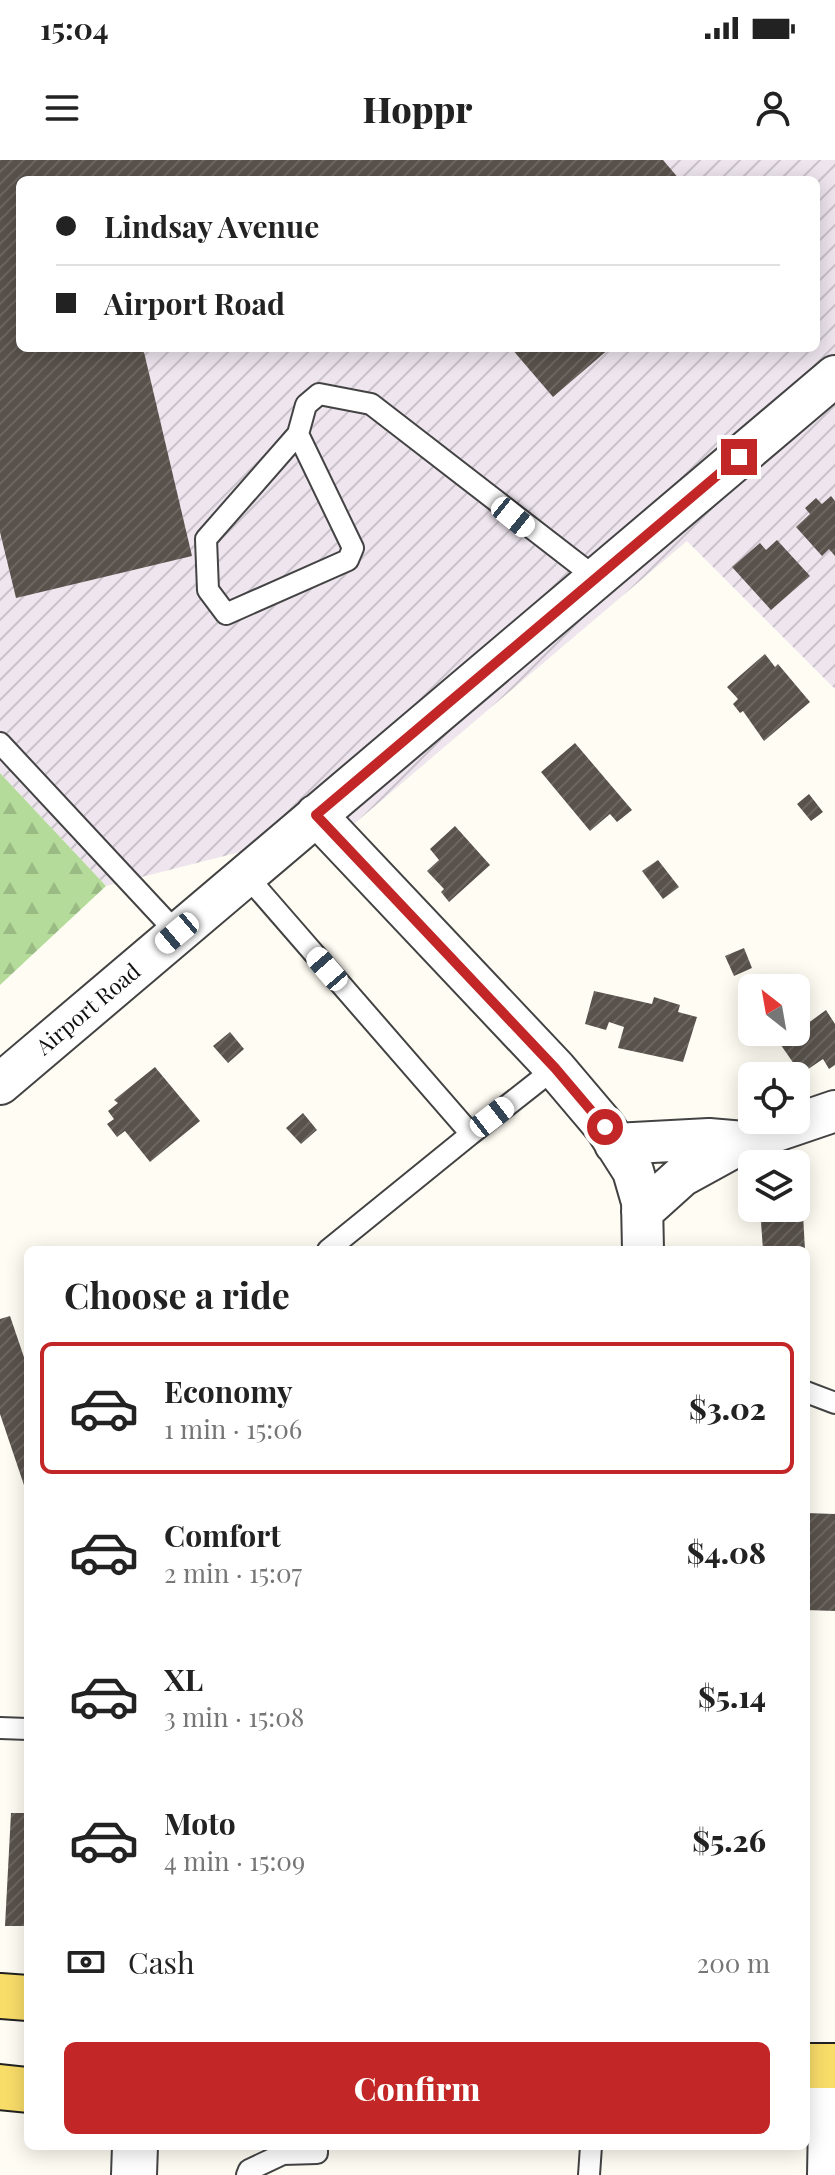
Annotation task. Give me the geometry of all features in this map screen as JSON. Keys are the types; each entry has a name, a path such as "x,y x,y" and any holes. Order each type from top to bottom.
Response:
{"main road":[{"path":"0,1996 24,1998"},
{"path":"0,2087 24,2090"}],"street":[{"name":"Airport Road","path":"0,1084 835,376"},
{"path":"316,815 555,1068 615,1144 633,1171 643,1231"},
{"path":"643,1231 682,1176 744,1142 835,1111"},
{"path":"615,1144 709,1139 744,1142"},
{"path":"824,2066 828,2175"},
{"path":"134,2175 135,2150"}],"lane":[{"path":"298,434 353,548 348,560 338,567 226,614 208,590 206,539 298,434 306,405 319,394 371,404 596,578"},
{"path":"0,743 177,933"},
{"path":"245,874 471,1134"},
{"path":"333,1246 555,1068"},
{"path":"810,1394 835,1403"},
{"path":"0,1728 24,1729"},
{"path":"247,2175 249,2170 283,2154 317,2153 317,2150"},
{"path":"589,2175 591,2150"}],"shaded area":[{"path":"0,160 835,160 835,689 687,541 355,823 106,886 0,773"}],"green space":[{"path":"0,773 106,886 0,985"}],"building":[{"path":"0,160 663,160 677,176 16,176 16,352 144,352 192,556 16,598 0,532"},
{"path":"514,352 605,352 553,397"},
{"path":"831,496 835,501 835,556 829,549 822,556 796,527 810,514 805,508 816,498 822,504"},
{"path":"777,540 810,576 771,610 732,567 760,543 766,550"},
{"path":"765,654 775,667 778,664 810,702 764,741 743,711 740,713 733,704 738,699 727,687"},
{"path":"575,743 632,810 617,822 610,814 590,831 541,772"},
{"path":"809,794 823,812 811,821 797,804"},
{"path":"455,826 490,865 449,902 441,892 444,889 427,871 439,860 430,849"},
{"path":"658,860 679,887 663,899 642,871"},
{"path":"744,948 752,968 734,976 725,956"},
{"path":"594,991 652,1004 654,997 680,1005 678,1012 697,1017 683,1062 618,1048 624,1027 609,1022 606,1030 585,1024"},
{"path":"826,1010 835,1024 835,1065 829,1069 823,1059 810,1068 810,1062 793,1062 782,1046 810,1046 810,1022"},
{"path":"230,1032 244,1049 228,1063 213,1046"},
{"path":"155,1067 200,1121 150,1162 125,1131 117,1137 107,1124 114,1119 108,1111 118,1103 114,1100"},
{"path":"303,1113 317,1130 301,1144 286,1128"},
{"path":"761,1222 803,1222 805,1246 763,1246"},
{"path":"10,1316 24,1357 24,1485 0,1414 0,1319"},
{"path":"810,1513 835,1514 835,1611 810,1610"},
{"path":"11,1813 24,1813 24,1926 5,1926"}],"route":[{"path":"605,1127 555,1068 316,815 739,457"}]}
